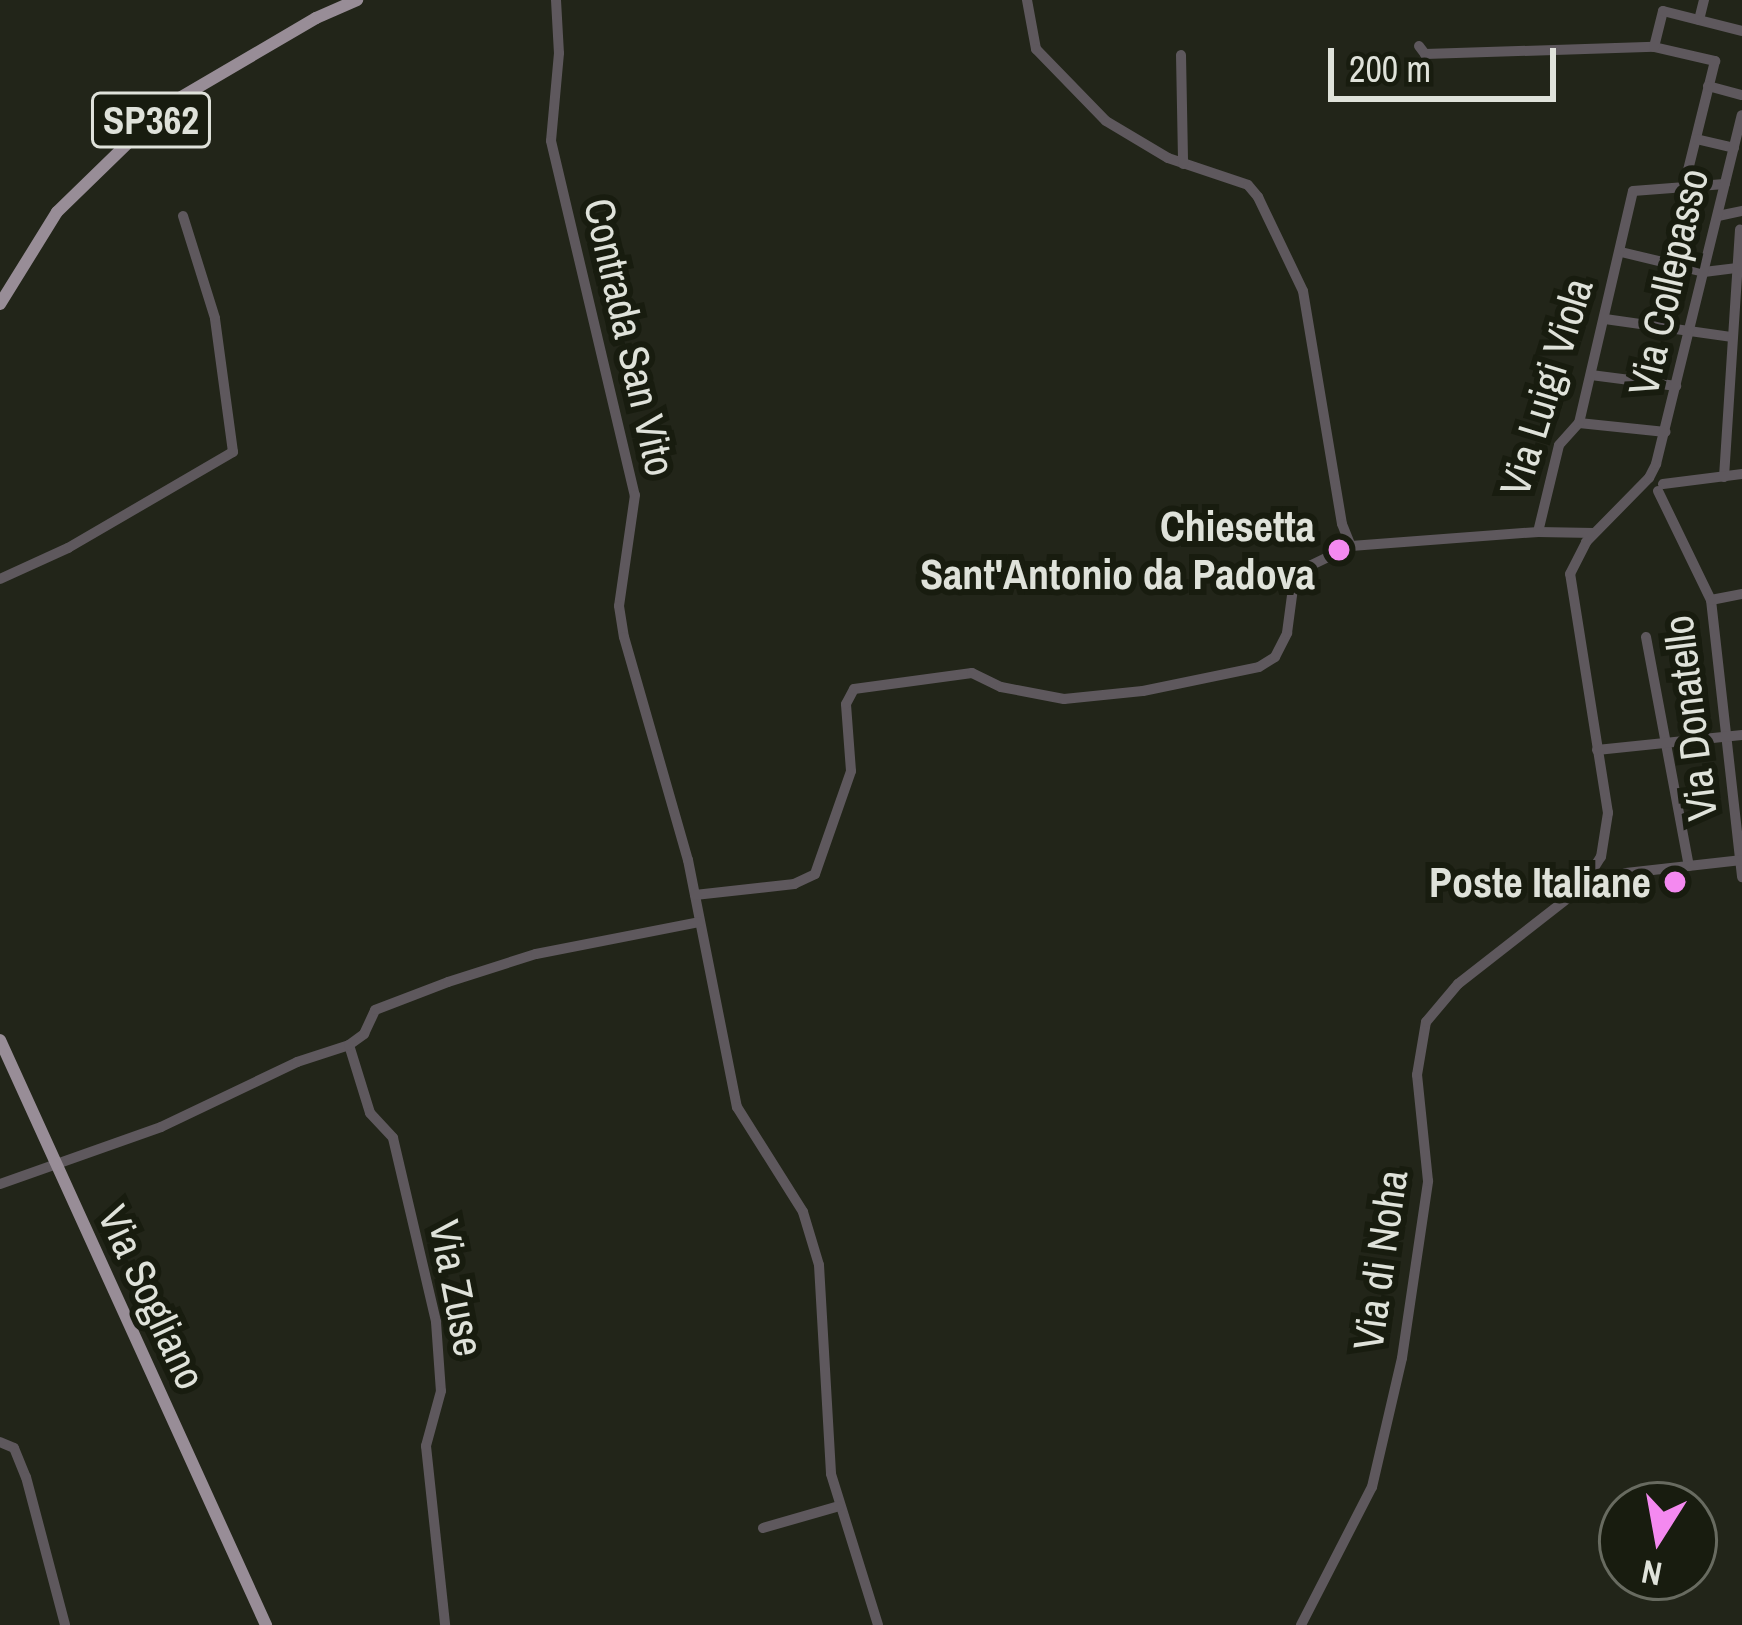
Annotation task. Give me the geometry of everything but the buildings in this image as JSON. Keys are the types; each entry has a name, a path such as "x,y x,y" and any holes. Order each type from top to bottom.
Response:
{"main road":[{"name":"SP362","path":"0,304 57,212 166,106 316,18 357,0"},
{"name":"Via Sogliano","path":"0,1040 266,1625"}],"street":[{"name":"Contrada San Vito","path":"556,0 559,53 551,141 634,495 621,622 695,895 737,1107 802,1212 819,1265 831,1474 878,1625"},
{"path":"1027,0 1036,49 1116,128 1183,164 1248,185 1295,268 1326,412 1342,524 1351,546"},
{"path":"1699,20 1704,0"},
{"path":"1654,46 1663,11 1742,31"},
{"path":"1419,46 1424,54 1654,46 1714,62 1684,186 1725,184"},
{"path":"1181,55 1183,164"},
{"path":"1708,86 1742,95"},
{"name":"Via Collepasso","path":"1657,481 1742,116"},
{"path":"1696,139 1734,148"},
{"name":"Via Luigi Viola","path":"1538,532 1559,445 1579,423 1633,191 1684,186"},
{"path":"1718,216 1742,211"},
{"path":"0,579 68,548 233,452 215,318 183,216"},
{"path":"1713,235 1741,230 1724,477"},
{"path":"1621,252 1704,272 1740,267"},
{"path":"1604,320 1731,337"},
{"path":"1591,375 1676,386"},
{"path":"1579,423 1666,432"},
{"path":"1570,574 1594,533 1657,481 1742,474"},
{"name":"Via Donatello","path":"1657,481 1711,600 1742,877"},
{"path":"695,895 794,884 815,874 851,771 846,704 854,689 972,673 1001,687 1064,699 1143,691 1259,667 1275,657 1287,632 1295,573 1351,546 1538,532 1594,533"},
{"path":"1567,536 1608,813 1601,857 1582,887"},
{"path":"1711,600 1742,594"},
{"path":"1646,637 1689,866"},
{"path":"1598,750 1742,735"},
{"path":"1601,857 1627,874"},
{"path":"1582,887 1627,874 1741,861"},
{"name":"Via di Noha","path":"1301,1625 1372,1486 1402,1358 1428,1181 1417,1075 1420,1036 1458,984 1582,887"},
{"path":"0,1184 56,1168 161,1127 297,1062 349,1045 364,1034 375,1010 494,965 700,922"},
{"name":"Via Zuse","path":"349,1045 370,1113 393,1138 436,1322 441,1391 426,1446 445,1625"},
{"path":"0,1442 14,1448 20,1460 65,1625"},
{"path":"763,1528 839,1506"}],"place":[{"name":"Chiesetta Sant'Antonio da Padova","path":"1339,550"},
{"name":"Poste Italiane","path":"1675,882"}]}
